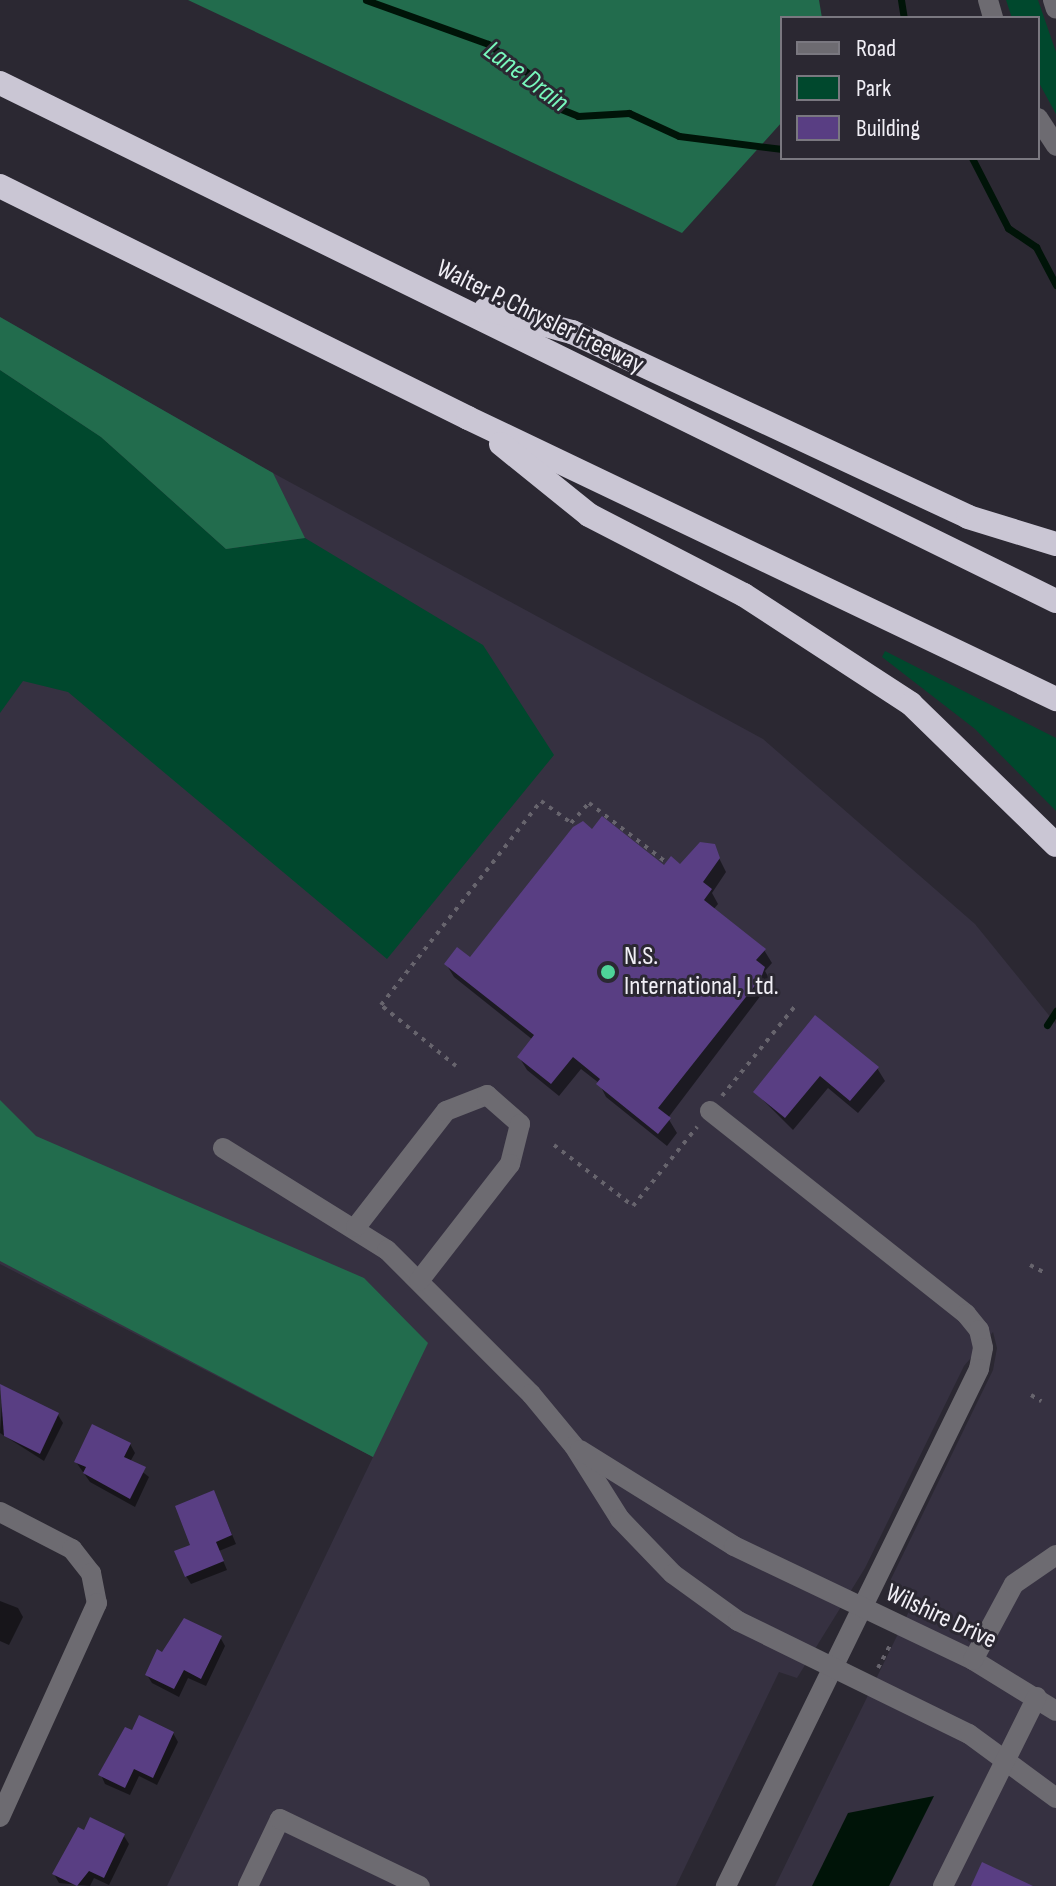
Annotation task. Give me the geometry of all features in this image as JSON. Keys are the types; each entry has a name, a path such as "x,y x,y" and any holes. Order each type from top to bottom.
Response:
{"highway":[{"name":"Walter P. Chrysler Freeway","path":"0,83 1056,601"},
{"path":"0,186 468,418 1056,699"},
{"path":"429,293 572,332 968,517 1056,544"},
{"path":"468,418 589,515 744,595 911,704 1056,845"}],"street":[{"path":"1053,0 1056,9"},
{"path":"1040,121 1056,146"},
{"path":"356,1227 446,1111 487,1095 520,1124 510,1164 419,1281"},
{"path":"574,1446 734,1546 859,1607 979,1369 982,1339 966,1314 710,1111"},
{"path":"223,1148 356,1227 419,1281 531,1394 574,1446 620,1519 673,1574 738,1621 918,1707 1007,1758 1056,1798"},
{"path":"0,1512 72,1549 91,1573 97,1603 0,1817"},
{"path":"973,1660 1014,1584 1056,1555"},
{"name":"Wilshire Drive","path":"726,1886 859,1607 973,1660 1056,1711"},
{"path":"943,1886 1037,1697"},
{"path":"248,1886 280,1819 397,1881 420,1886"}],"path":[{"path":"456,1066 381,1005 541,801 571,823 589,803 666,862"},
{"path":"554,1145 633,1206 796,1005"},
{"path":"1030,1265 1043,1272"},
{"path":"1031,1395 1041,1401"},
{"path":"875,1674 893,1641"}],"shaded area":[{"path":"0,317 273,473 763,739 975,924 1056,1024 1056,1886 775,1886 914,1601 889,1587 891,1579 993,1370 997,1348 993,1332 964,1366 865,1568 797,1678 779,1672 676,1886 167,1886 373,1457 0,1264"},
{"path":"934,1796 889,1886 812,1886 848,1813"}],"green space":[{"path":"188,0 819,0 822,16 780,16 780,124 682,233"},
{"path":"1006,0 1038,0 1056,52 1056,114 1040,85 1040,16 1011,16"},
{"path":"0,317 273,473 305,538 226,549 101,437 0,370"},
{"path":"0,370 101,437 226,549 305,538 483,645 554,755 387,959 68,692 23,681 0,713"},
{"path":"885,651 1056,738 1056,811 975,729 882,657"},
{"path":"0,1100 36,1136 364,1278 428,1343 373,1457 0,1261"}],"building":[{"name":"N.S. International, Ltd.","path":"602,816 664,865 671,856 680,864 700,842 715,844 720,858 703,882 712,889 704,900 766,949 756,960 765,967 761,978 658,1108 671,1118 658,1134 596,1084 600,1079 573,1057 551,1084 517,1057 534,1035 444,964 457,947 470,957 573,827 583,821 592,829"},
{"path":"815,1015 879,1067 850,1101 820,1076 785,1118 753,1092"},
{"path":"0,1384 59,1413 40,1454 4,1436"},
{"path":"92,1424 131,1443 124,1457 146,1467 130,1499 83,1473 86,1467 74,1462"},
{"path":"214,1490 232,1535 216,1542 224,1561 185,1577 174,1551 190,1545 175,1506"},
{"path":"184,1618 222,1636 201,1679 184,1670 174,1689 145,1675 157,1649 162,1652"},
{"path":"139,1715 174,1732 153,1778 134,1769 125,1788 98,1775 125,1727 132,1730"},
{"path":"90,1817 125,1834 104,1878 89,1871 77,1886 52,1874 78,1827 84,1830"},
{"path":"982,1862 1033,1886 971,1886"}],"waterway":[{"name":"Lane Drain","path":"366,0 488,44 554,92 561,109 578,116 629,113 679,136 780,149"},
{"name":"Lane Drain","path":"901,0 904,16"},
{"path":"973,160 1008,228 1036,247 1056,285"},
{"path":"1047,1025 1056,1011"}],"place":[{"name":"N.S. International, Ltd.","path":"608,972"}]}
